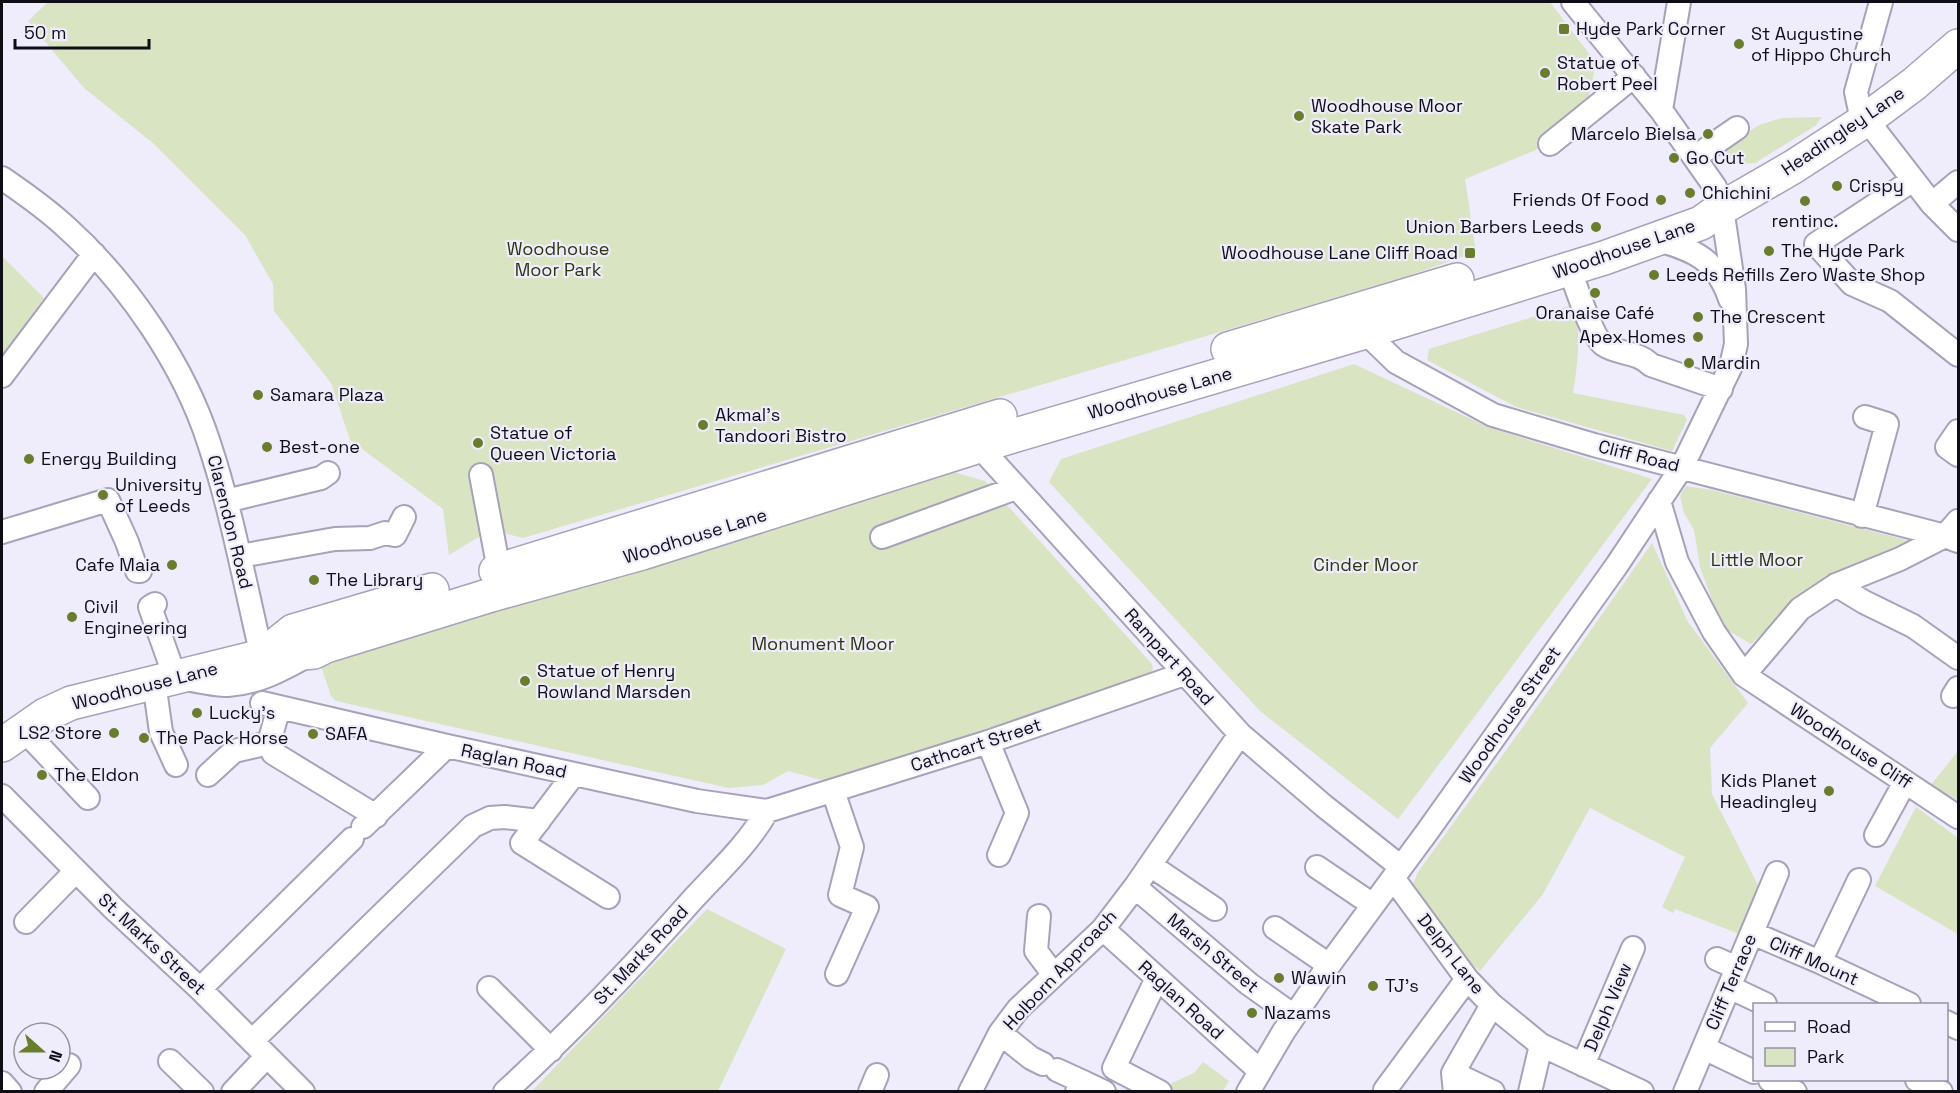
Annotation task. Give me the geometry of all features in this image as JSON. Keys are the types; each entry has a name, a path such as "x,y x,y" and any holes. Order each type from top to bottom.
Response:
{"highway":[{"name":"Headingley Lane","path":"1722,208 1793,167 1867,119 1959,46"},
{"name":"Woodhouse Lane","path":"12,737 45,715 71,703 262,656 314,652 332,644 491,595 642,553 1184,363 1360,321 1604,258 1701,223 1722,208"},
{"name":"Woodhouse Lane","path":"1360,321 1575,245 1627,234 1695,209 1722,208"},
{"name":"Woodhouse Lane","path":"262,656 293,630 968,437"}],"street":[{"name":"Woodhouse Street","path":"1248,1092 1294,1016 1329,965 1617,565 1682,467 1731,366 1736,344 1736,321 1731,260 1722,208 1712,180 1661,110 1573,2"},
{"path":"1661,110 1679,2"},
{"path":"1881,2 1856,92 1860,111 1932,204 1959,230"},
{"path":"1550,144 1634,76"},
{"path":"1695,157 1737,128"},
{"name":"Clarendon Road","path":"2,178 66,227 94,254 148,323 179,373 209,441 240,556 262,656"},
{"path":"1913,180 1816,244 1852,284 1890,301 1959,355"},
{"path":"1932,204 1959,182"},
{"name":"Woodhouse Street","path":"1655,239 1690,251 1714,268 1727,291 1736,321"},
{"path":"2,376 94,254"},
{"path":"1569,268 1594,334 1604,345 1644,357 1651,365 1720,389"},
{"name":"Cliff Road","path":"1360,321 1396,362 1493,415 1594,445 1863,516 1954,532"},
{"path":"1863,516 1887,424 1864,417"},
{"path":"1959,431 1947,447 1959,455"},
{"name":"Rampart Road","path":"968,437 1240,734 1397,872"},
{"path":"226,501 321,478 328,473"},
{"path":"481,475 499,570"},
{"path":"882,537 1016,488"},
{"path":"2,532 108,500 137,571 140,571"},
{"name":"Woodhouse Cliff","path":"1659,501 1677,562 1714,632 1744,675 1770,705 1905,782 1959,817"},
{"path":"240,556 335,538 370,538 385,533 395,535 404,517"},
{"path":"1744,675 1800,609 1836,585 1900,559 1954,532"},
{"path":"1836,585 1864,602 1913,626 1959,658"},
{"path":"155,604 150,608 170,663 165,680 161,732 176,765"},
{"path":"165,680 226,685 243,683 271,676 314,652"},
{"name":"Cathcart Street","path":"767,811 988,742 1184,674"},
{"name":"Raglan Road","path":"269,754 270,705 447,747 697,801 767,811"},
{"name":"Holborn Approach","path":"970,1092 1000,1033 1018,1009 1103,929 1135,887 1240,734"},
{"path":"12,737 88,798"},
{"path":"988,742 1017,813 999,855"},
{"path":"200,989 447,747"},
{"path":"208,775 234,751 269,754 345,786 364,827"},
{"path":"574,774 522,843 608,897"},
{"path":"1876,835 1905,782"},
{"path":"833,791 852,847 840,895 867,907 837,974"},
{"name":"St. Marks Street","path":"2,796 76,871 137,916 200,989 303,1092"},
{"name":"St. Marks Road","path":"505,1092 551,1050 668,928 745,841 767,811"},
{"path":"233,1092 260,1048 473,826 490,818 505,817 539,821"},
{"path":"1150,865 1215,909"},
{"path":"1317,867 1373,905"},
{"path":"26,922 76,871"},
{"name":"Delph Lane","path":"1397,872 1467,979 1492,1005 1541,1045 1583,1065 1619,1087 1642,1092"},
{"name":"Cliff Terrace","path":"1685,1092 1704,1048 1728,971 1752,933 1777,873"},
{"path":"1820,963 1859,880"},
{"name":"Marsh Street","path":"1135,887 1249,984 1294,1016"},
{"path":"1039,916 1036,951 1054,975"},
{"path":"1275,928 1329,965"},
{"name":"Raglan Road","path":"1103,929 1260,1071"},
{"name":"Cliff Mount","path":"1752,933 1905,1003"},
{"name":"Delph View","path":"1583,1065 1633,948"},
{"path":"1728,971 1763,1003"},
{"path":"1157,978 1114,1068 1160,1092"},
{"path":"1385,1090 1467,979"},
{"path":"489,988 551,1050"},
{"path":"1492,1005 1454,1082 1493,1092"},
{"path":"1000,1033 1031,1058 1079,1086 1104,1092"},
{"path":"1530,1092 1541,1045"},
{"path":"1704,1048 1753,1071"},
{"path":"170,1060 202,1092"},
{"path":"1772,1081 1795,1092"},
{"path":"1919,1081 1941,1092"},
{"path":"2,1083 10,1092"}],"green space":[{"name":"Woodhouse Moor Park","path":"48,2 1550,2 1596,63 1588,100 1536,150 1465,179 1476,252 1402,278 523,538 490,530 449,555 443,509 350,440 331,383 274,311 273,284 245,235 154,144 83,87 28,21"},
{"path":"1822,117 1815,126 1755,163 1742,164 1730,158 1725,148 1759,125 1782,118"},
{"path":"2,256 44,298 2,356"},
{"path":"1575,304 1578,348 1573,393 1684,415 1687,420 1672,451 1516,407 1427,360 1429,349"},
{"name":"Cinder Moor","path":"1354,364 1488,427 1652,479 1398,819 1260,711 1049,482 1061,459"},
{"name":"Monument Moor","path":"946,470 985,481 1152,664 1151,674 838,778 825,781 788,771 763,785 729,788 336,701 331,696 321,666 324,662"},
{"name":"Little Moor","path":"1686,486 1712,490 1910,541 1803,595 1751,644 1722,627 1700,567 1694,530 1684,513 1680,496"},
{"path":"1652,543 1688,622 1748,703 1710,748 1712,794 1762,893 1742,935 1675,909 1673,913 1662,907 1685,857 1590,808 1543,894 1480,971 1471,963 1413,884 1418,872"},
{"path":"1958,751 1958,800 1930,786"},
{"path":"1916,807 1958,838 1958,934 1875,886"},
{"path":"707,909 786,949 718,1091 532,1091"},
{"path":"1203,1062 1229,1081 1223,1091 1168,1092 1172,1083 1194,1073"}],"place":[{"name":"Hyde Park Corner","path":"1564,29"},
{"name":"St Augustine of Hippo Church","path":"1739,44"},
{"name":"Statue of Robert Peel","path":"1545,73"},
{"name":"Woodhouse Moor Skate Park","path":"1299,116"},
{"name":"Marcelo Bielsa","path":"1708,134"},
{"name":"Go Cut","path":"1674,158"},
{"name":"Crispy","path":"1837,186"},
{"name":"Chichini","path":"1690,193"},
{"name":"Friends Of Food","path":"1661,200"},
{"name":"rentinc.","path":"1805,201"},
{"name":"Union Barbers Leeds","path":"1596,227"},
{"name":"The Hyde Park","path":"1769,251"},
{"name":"Woodhouse Lane Cliff Road","path":"1470,253"},
{"name":"Leeds Refills Zero Waste Shop","path":"1654,275"},
{"name":"Oranaise Café","path":"1595,293"},
{"name":"The Crescent","path":"1698,317"},
{"name":"Apex Homes","path":"1698,337"},
{"name":"Mardin","path":"1689,363"},
{"name":"Samara Plaza","path":"258,395"},
{"name":"Akmal's Tandoori Bistro","path":"703,425"},
{"name":"Statue of Queen Victoria","path":"478,443"},
{"name":"Best-one","path":"267,447"},
{"name":"Energy Building","path":"29,459"},
{"name":"University of Leeds","path":"103,495"},
{"name":"Cafe Maia","path":"172,565"},
{"name":"The Library","path":"314,580"},
{"name":"Civil Engineering","path":"72,617"},
{"name":"Statue of Henry Rowland Marsden","path":"525,681"},
{"name":"Lucky's","path":"197,713"},
{"name":"LS2 Store","path":"114,733"},
{"name":"SAFA","path":"313,734"},
{"name":"The Pack Horse","path":"144,738"},
{"name":"The Eldon","path":"42,775"},
{"name":"Kids Planet Headingley","path":"1829,791"},
{"name":"Wawin","path":"1279,978"},
{"name":"TJ's","path":"1373,986"},
{"name":"Nazams","path":"1252,1013"}]}
